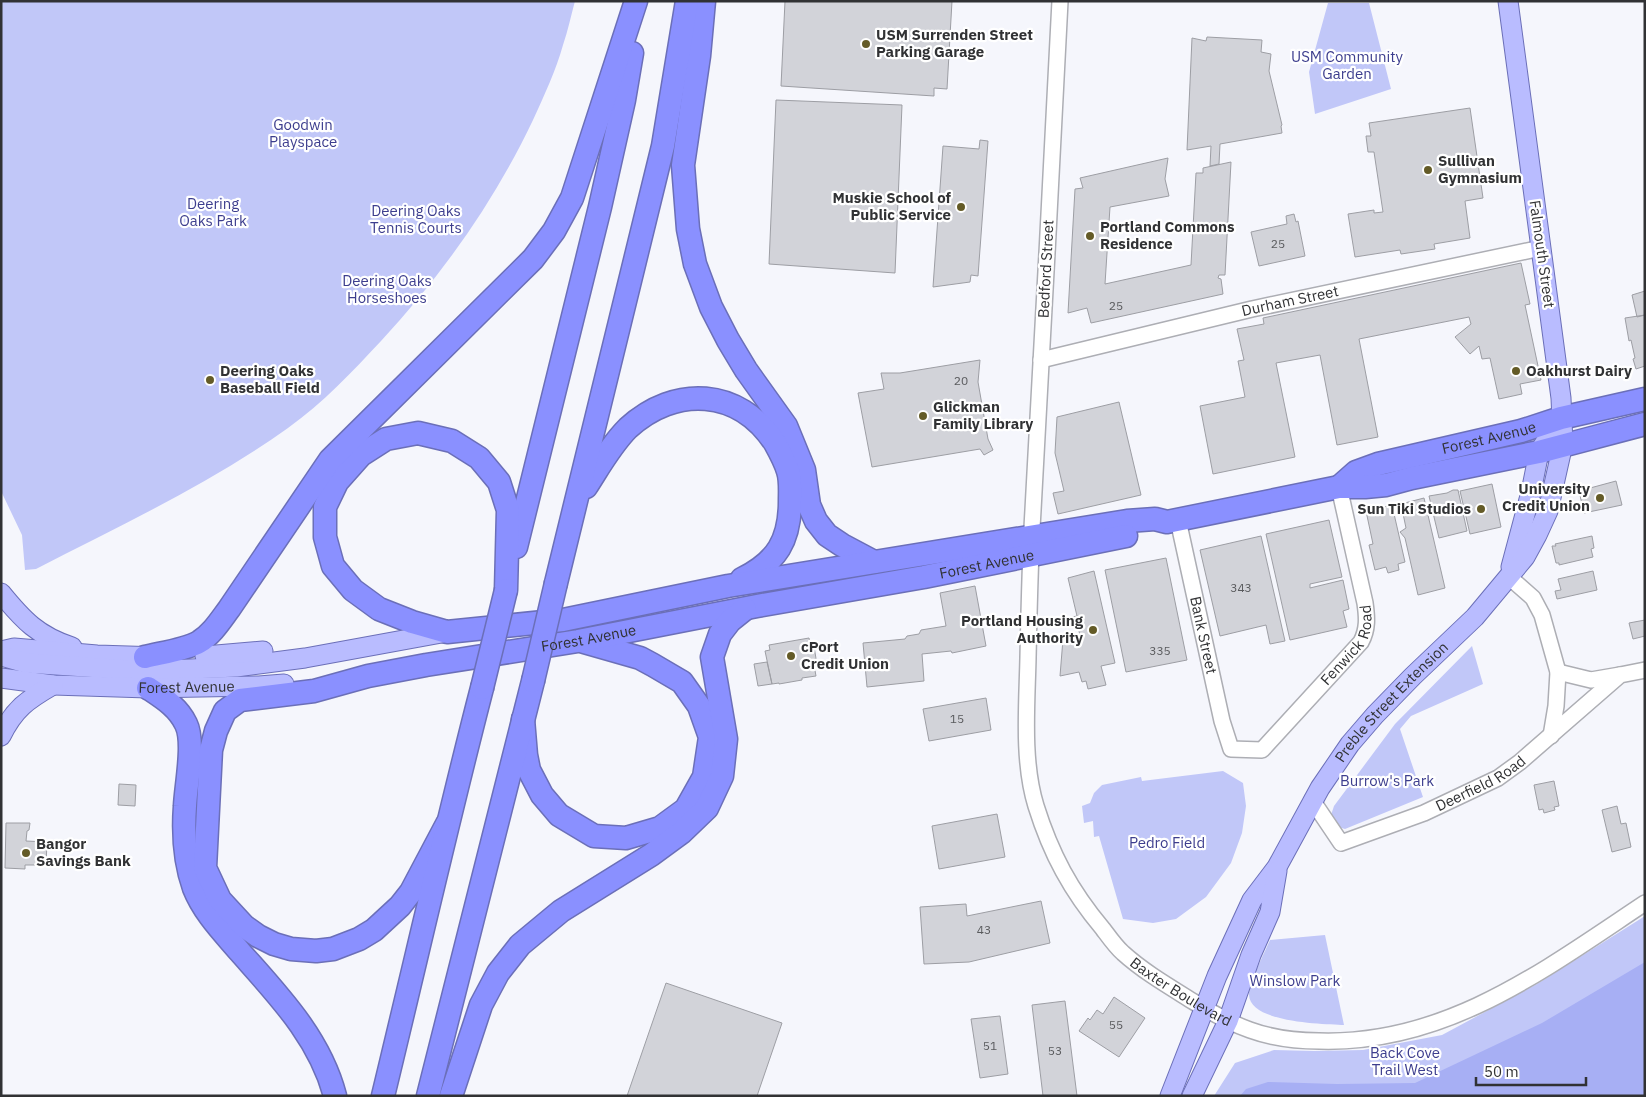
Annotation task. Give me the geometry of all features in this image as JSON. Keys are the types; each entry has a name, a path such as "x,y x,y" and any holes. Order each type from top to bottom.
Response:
{"highway":[{"path":"382,1096 430,902 447,824 600,207 624,100 638,1"},
{"path":"145,657 173,651 199,642 213,630 330,460 533,259 554,231 572,198 638,1"},
{"path":"428,1096 533,681 663,146 687,1"},
{"path":"704,1 699,56 683,165 688,229 695,264 711,307 728,340 746,370 786,426 804,470 810,505 816,521 827,535 874,562"},
{"path":"575,505 605,457 628,429 642,417 674,401 692,398 710,399 730,405 747,414 759,424 768,433 781,454 788,470 790,510 787,530 777,553 760,570 728,586"},
{"name":"Forest Avenue","path":"1339,487 1356,472 1378,464 1521,431 1561,418 1645,399"},
{"name":"Forest Avenue","path":"368,676 578,641 746,608 906,580 1127,521 1155,518 1173,521 1339,487 1386,485 1539,452 1563,444 1645,424"},
{"path":"447,632 379,609 353,590 334,566 325,537 325,507 336,482 361,455 386,439 418,433 452,441 479,458 498,482 508,510 506,590"},
{"name":"Forest Avenue","path":"447,632 562,620 728,586 874,562 1031,547"},
{"path":"451,1096 481,1006 498,973 520,945 561,911 651,855 681,833 707,808 722,776 726,739 712,657 720,634 730,621 746,608"},
{"path":"523,719 529,770 542,795 559,815 594,836 626,838 660,828 686,809 704,777 710,737 699,706 682,682 640,658 578,641"},
{"path":"368,676 314,691 240,700 225,711 216,730 211,750 206,868 220,900 244,926 274,944 291,949 316,951 334,949 359,939 374,930 400,906 411,892 447,824"},
{"path":"148,688 169,702 178,711 187,724 191,741 184,825 187,860 190,877 196,893 214,923 293,1014 313,1043 335,1096"}],"main road":[{"name":"Falmouth Street","path":"1508,1 1561,398 1561,418"},
{"name":"Preble Street Extension","path":"1170,1096 1217,976 1252,900 1277,867 1312,800 1356,737 1396,693 1475,617 1525,557 1545,517 1563,444 1561,418"},
{"name":"Preble Street Extension","path":"1508,576 1539,452 1561,418"},
{"path":"1,593 27,623 46,637 97,655"},
{"name":"Forest Avenue","path":"1,656 26,663 145,671 236,667 305,658 447,632"},
{"path":"1,651 14,648 97,655 194,657 391,643"},
{"name":"Forest Avenue","path":"1,678 52,685 148,688 259,686 368,676"},
{"path":"1,736 8,721 26,701 52,685"},
{"name":"Preble Street Extension","path":"1192,1096 1228,1021 1251,955 1270,912 1277,867"}],"street":[{"name":"Bedford Street","path":"1031,547 1060,1"},
{"name":"Durham Street","path":"1041,360 1252,309 1541,248"},
{"name":"Fenwick Road","path":"1231,749 1262,750 1361,642 1366,633 1365,603 1339,487"},
{"name":"Bank Street","path":"1173,521 1222,721 1231,749"},
{"name":"Baxter Boulevard","path":"1031,547 1028,750 1035,801 1044,828 1071,888 1122,952 1157,978 1204,1008 1228,1021 1263,1034 1332,1042 1387,1037 1430,1026 1457,1016 1507,991 1565,956 1645,903"},
{"path":"1508,576 1533,598 1542,616 1558,672 1556,706 1551,736"},
{"path":"1558,672 1591,680 1645,670"},
{"name":"Deerfield Road","path":"1312,800 1340,843 1424,813 1498,778 1551,736 1620,675"}],"green space":[{"name":"Deering Oaks Park","path":"1,1 575,1 550,83 518,150 484,209 446,264 403,316 359,364 325,398 301,418 228,467 165,503 36,569 25,570 22,535 1,491"},
{"name":"USM Community Garden","path":"1328,3 1369,3 1391,89 1315,114 1309,72"},
{"name":"Burrow's Park","path":"1472,646 1483,684 1411,716 1400,729 1423,797 1345,829 1335,826 1330,818 1334,806 1395,724"},
{"name":"Pedro Field","path":"1223,771 1243,783 1246,806 1242,833 1231,863 1206,897 1176,919 1153,923 1123,919 1099,836 1094,837 1093,821 1084,823 1082,806 1090,803 1094,793 1102,785 1141,777 1142,781"},
{"name":"Back Cove Trail West","path":"1645,916 1645,1096 1214,1096 1235,1063 1274,1050 1363,1050 1442,1035 1537,984"},
{"name":"Winslow Park","path":"1325,935 1344,1025 1274,1017 1261,1011 1253,1004 1249,995 1251,983 1270,940"}],"shaded area":[{"path":"1645,962 1645,1096 1240,1096 1246,1089 1268,1082 1337,1084 1415,1083 1542,1023"}],"building":[{"name":"USM Surrenden Street Parking Garage","path":"785,1 952,1 947,89 934,88 934,96 781,86"},
{"path":"1207,37 1262,40 1261,52 1271,54 1269,71 1282,125 1282,133 1220,144 1219,164 1210,166 1211,146 1187,150 1192,38 1206,41"},
{"path":"776,100 902,105 895,273 769,264"},
{"name":"Sullivan Gymnasium","path":"1470,108 1483,198 1465,201 1470,238 1434,244 1435,249 1401,254 1400,250 1355,257 1348,214 1374,210 1374,213 1383,212 1374,152 1368,152 1366,136 1371,136 1369,123"},
{"name":"Muskie School of Public Service","path":"980,140 988,141 978,276 971,275 970,282 933,287 943,146 979,149"},
{"name":"Portland Commons Residence","path":"1168,158 1165,179 1169,196 1110,207 1105,284 1191,265 1196,173 1203,173 1203,168 1231,162 1225,275 1219,275 1218,278 1221,279 1223,294 1091,323 1087,308 1068,313 1075,189 1083,188 1080,178"},
{"path":"1294,214 1296,222 1298,221 1305,256 1259,266 1251,232 1287,224 1286,216"},
{"name":"Oakhurst Dairy","path":"1521,263 1530,304 1525,305 1541,380 1520,384 1522,394 1499,399 1490,358 1482,359 1479,346 1470,354 1455,337 1471,324 1469,317 1359,339 1378,437 1337,445 1320,355 1276,363 1295,457 1213,474 1200,406 1245,397 1238,361 1244,360 1237,329 1264,324 1263,318"},
{"path":"1645,291 1645,315 1637,317 1632,295"},
{"path":"1645,315 1645,366 1636,369 1625,318"},
{"name":"Glickman Family Library","path":"980,360 978,382 988,439 993,450 984,455 980,449 872,467 858,393 884,389 881,373 900,373"},
{"path":"1119,402 1141,495 1058,514 1053,493 1064,491 1055,453 1057,417"},
{"name":"University Credit Union","path":"1616,481 1622,505 1584,513 1579,491"},
{"name":"Sun Tiki Studios","path":"1492,484 1501,527 1470,534 1460,491"},
{"path":"1458,490 1467,531 1439,538 1429,496"},
{"path":"1424,498 1445,588 1418,595 1405,538 1400,532 1406,528 1401,504"},
{"path":"1392,505 1405,562 1398,564 1399,570 1388,573 1386,567 1375,570 1369,545 1373,544 1366,511"},
{"path":"1329,520 1342,577 1310,584 1310,588 1343,580 1349,609 1343,611 1347,627 1290,640 1266,534"},
{"path":"1261,536 1285,641 1270,644 1266,625 1220,636 1200,550"},
{"path":"1592,536 1594,548 1591,549 1593,557 1559,565 1559,563 1556,563 1552,546"},
{"path":"1166,558 1187,660 1126,672 1105,570"},
{"name":"Portland Housing Authority","path":"1094,571 1115,663 1101,666 1106,685 1088,689 1086,681 1082,682 1079,672 1060,676 1063,639 1080,635 1077,624 1070,626 1068,618 1077,616 1068,578"},
{"path":"1593,571 1597,590 1557,599 1555,591 1561,590 1558,579"},
{"path":"975,586 986,646 952,653 951,651 922,654 924,681 867,687 863,643 905,639 907,636 919,634 921,630 946,626 940,593"},
{"path":"1645,620 1645,636 1633,639 1629,623"},
{"name":"cPort Credit Union","path":"809,638 811,647 814,646 817,665 814,665 816,676 772,684 765,651 770,650 769,645"},
{"path":"767,662 772,684 758,686 754,664"},
{"path":"986,698 991,730 929,741 923,709"},
{"path":"1554,781 1559,806 1554,807 1555,810 1544,813 1543,809 1539,810 1534,785"},
{"path":"119,784 136,785 135,806 118,805"},
{"path":"1617,806 1621,824 1626,823 1631,847 1612,852 1602,810"},
{"path":"997,814 1005,857 939,869 932,826"},
{"name":"Bangor Savings Bank","path":"6,823 30,823 26,841 47,842 46,865 25,865 25,869 5,868"},
{"path":"1041,901 1050,943 969,962 924,964 920,907 966,904 967,916"},
{"path":"666,983 782,1023 757,1096 627,1096"},
{"path":"1114,997 1145,1018 1119,1057 1079,1031 1088,1018 1090,1020 1097,1010 1103,1014"},
{"path":"1065,1001 1077,1096 1043,1096 1032,1005"},
{"path":"1000,1016 1008,1074 980,1078 971,1019"}],"place":[{"name":"USM Surrenden Street Parking Garage","path":"866,44"},
{"name":"Sullivan Gymnasium","path":"1428,170"},
{"name":"Muskie School of Public Service","path":"961,207"},
{"name":"Portland Commons Residence","path":"1090,236"},
{"name":"Oakhurst Dairy","path":"1516,371"},
{"name":"Deering Oaks Baseball Field","path":"210,380"},
{"name":"Glickman Family Library","path":"923,416"},
{"name":"University Credit Union","path":"1600,498"},
{"name":"Sun Tiki Studios","path":"1481,509"},
{"name":"Portland Housing Authority","path":"1093,630"},
{"name":"cPort Credit Union","path":"791,656"},
{"name":"Bangor Savings Bank","path":"26,853"}],"park label":[{"name":"Goodwin Playspace","path":"303,134"},
{"name":"Deering Oaks Tennis Courts","path":"416,220"},
{"name":"Deering Oaks Horseshoes","path":"387,290"}]}
